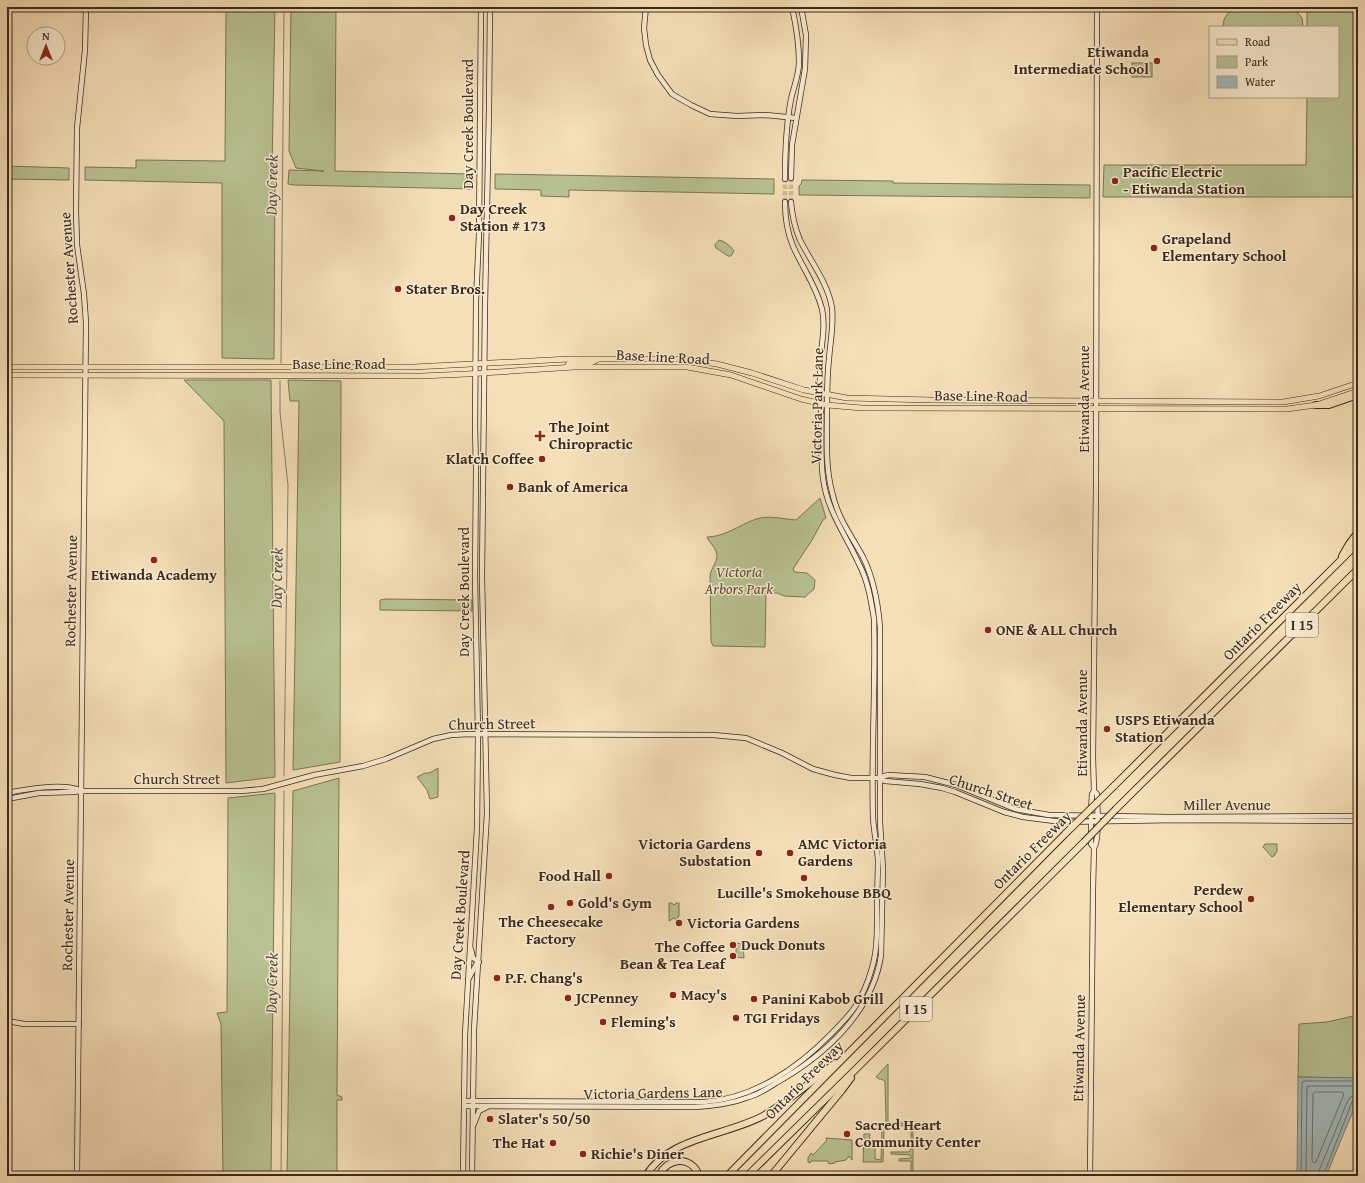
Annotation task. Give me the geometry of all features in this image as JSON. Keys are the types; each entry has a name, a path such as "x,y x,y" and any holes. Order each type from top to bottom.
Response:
{"highway":[{"path":"1316,405 1329,405 1358,395"},
{"path":"1338,564 1349,544 1358,532"},
{"name":"Ontario Freeway","path":"727,1176 1066,833 1358,543"},
{"name":"Ontario Freeway","path":"748,1175 1358,569"},
{"path":"646,1176 653,1166 665,1154 674,1149 690,1142 740,1126 772,1111 852,1050"},
{"path":"771,1176 842,1090 858,1067"},
{"path":"659,1176 665,1166 678,1161 690,1164 696,1169 699,1176"}],"main road":[{"name":"Rochester Avenue","path":"77,1176 85,304 77,245 76,211 77,128 85,50 86,7"},
{"name":"Day Creek Boulevard","path":"463,1176 465,1035 478,828 475,577 476,301 479,234 481,7"},
{"name":"Day Creek Boulevard","path":"472,1176 474,1030 487,824 482,577 490,7"},
{"path":"646,7 644,28 650,60 658,75 672,94 710,114 737,116 766,115 796,118"},
{"path":"785,179 785,143 799,62 796,28 792,7"},
{"path":"791,178 796,118 802,90 807,48 801,7"},
{"name":"Etiwanda Avenue","path":"1094,848 1090,844 1092,794 1094,791 1098,7"},
{"name":"Victoria Park Lane","path":"785,202 787,224 792,242 816,288 823,315 824,326 820,360 821,457 823,480 826,494 835,519 862,570 870,595 874,619 873,778"},
{"name":"Victoria Park Lane","path":"791,202 796,228 804,247 824,284 832,306 826,395 827,467 832,493 842,522 863,557 869,571 878,605 880,627 879,778"},
{"name":"Base Line Road","path":"7,367 349,368 476,365 600,359 660,359 701,361 742,370 793,388 826,395 860,399 1283,402 1319,396 1358,382"},
{"path":"567,367 569,363 590,363 600,359"},
{"name":"Base Line Road","path":"7,375 384,376 476,374 595,366 693,368 731,375 788,396 820,403 862,408 1276,409 1316,405 1358,391"},
{"name":"Church Street","path":"7,793 29,789 58,787 81,790 241,791 263,789 314,775 369,765 418,744 438,738 458,735 733,736 754,740 824,773 851,778 879,778 888,775 925,777 956,785 1015,809 1049,815 1097,816"},
{"name":"Victoria Gardens Lane","path":"464,1101 715,1101 737,1096 761,1087 802,1060 846,1019 864,991 872,968 876,945 878,860 873,819 873,778"},
{"name":"Church Street","path":"879,778 885,781 920,784 948,790 1004,812 1023,817 1062,822 1097,822"},
{"name":"Victoria Gardens Lane","path":"464,1106 714,1106 735,1102 757,1094 782,1080 819,1054 844,1029 859,1011 878,971 881,948 883,869 880,829 879,778"},
{"name":"Church Street","path":"7,799 39,793 73,792 81,790"},
{"name":"Etiwanda Avenue","path":"1090,1176 1094,848 1097,844 1097,794 1094,791"},
{"name":"Miller Avenue","path":"1097,816 1358,816"},
{"name":"Miller Avenue","path":"1097,822 1179,820 1358,821"},
{"path":"468,983 478,962 473,958 470,944"},
{"path":"866,998 874,971 872,968"},
{"path":"7,1021 24,1024 79,1024"},
{"path":"473,1128 479,1111 488,1106"}],"green space":[{"path":"226,7 275,7 272,170 270,171 275,173 274,359 222,358 222,183 85,180 85,167 136,168 136,160 225,161"},
{"path":"291,7 336,7 335,171 473,174 473,189 288,184 289,170 324,171 296,168 289,151"},
{"path":"1238,7 1301,7 1301,11 1297,12 1302,18 1303,26 1223,26 1227,14"},
{"path":"1307,7 1354,7 1355,100 1358,101 1358,197 1103,197 1104,165 1306,165 1307,98 1339,98 1339,26 1307,26"},
{"path":"1132,63 1152,63 1152,77 1132,77"},
{"path":"7,166 69,168 69,180 7,179"},
{"path":"495,174 774,179 774,194 569,190 569,197 541,196 541,190 495,189"},
{"path":"802,180 893,181 893,183 1090,185 1090,198 799,195 799,186"},
{"path":"719,240 723,241 733,249 734,251 731,256 728,256 716,248 715,245"},
{"path":"184,380 271,380 275,777 226,783 224,421"},
{"path":"288,380 341,381 340,762 293,770 299,401 290,401"},
{"name":"Victoria Arbors Park","path":"820,498 826,518 823,520 793,569 795,572 807,573 815,580 814,589 805,597 766,593 765,647 713,646 711,641 710,576 717,554 707,537 726,533 750,521 761,518 771,517 796,520"},
{"path":"380,600 472,600 472,611 380,610"},
{"path":"438,768 438,797 430,799 427,790 417,777"},
{"path":"339,778 337,1095 342,1097 342,1100 337,1100 337,1176 287,1176 293,791"},
{"path":"275,793 271,1176 223,1176 221,1024 217,1013 227,1012 228,798"},
{"path":"1265,844 1277,844 1277,852 1275,855 1272,857 1263,847"},
{"path":"669,903 674,905 679,903 678,921 674,918 669,921"},
{"path":"736,943 743,944 744,958 736,957"},
{"path":"1358,1015 1358,1078 1298,1077 1299,1024 1327,1022"},
{"path":"888,1064 888,1123 913,1123 913,1176 911,1176 911,1161 899,1161 899,1159 911,1158 911,1155 891,1154 891,1152 909,1152 911,1149 911,1129 907,1126 889,1125 886,1123 885,1081 876,1077"},
{"path":"877,1122 882,1125 884,1129 883,1162 863,1162 864,1134 870,1134 869,1144 875,1144 875,1159 881,1160 882,1126 877,1126"},
{"path":"826,1138 852,1140 852,1160 849,1156 846,1160 829,1164 828,1161 808,1162 808,1158 811,1153 813,1155 827,1140"}],"water":[{"path":"1298,1077 1358,1078 1358,1099 1326,1176 1297,1176"}],"waterway":[{"name":"Day Creek","path":"281,363 284,7"},
{"name":"Day Creek","path":"280,381 280,412 288,485 284,776"},
{"name":"Day Creek","path":"281,1176 284,791"}],"tunnel":[{"path":"791,178 791,202"},
{"path":"785,179 785,202"}],"place":[{"name":"Etiwanda Intermediate School","path":"1157,61"},
{"name":"Pacific Electric - Etiwanda Station","path":"1115,181"},
{"name":"Day Creek Station # 173","path":"452,218"},
{"name":"Grapeland Elementary School","path":"1154,248"},
{"name":"Stater Bros.","path":"398,289"},
{"name":"The Joint Chiropractic","path":"540,436"},
{"name":"Klatch Coffee","path":"542,459"},
{"name":"Bank of America","path":"510,487"},
{"name":"Etiwanda Academy","path":"154,560"},
{"name":"ONE & ALL Church","path":"988,630"},
{"name":"USPS Etiwanda Station","path":"1107,729"},
{"name":"Victoria Gardens Substation","path":"759,853"},
{"name":"AMC Victoria Gardens","path":"790,853"},
{"name":"Food Hall","path":"609,876"},
{"name":"Lucille's Smokehouse BBQ","path":"804,878"},
{"name":"Perdew Elementary School","path":"1251,899"},
{"name":"Gold's Gym","path":"570,903"},
{"name":"The Cheesecake Factory","path":"551,907"},
{"name":"Victoria Gardens","path":"679,923"},
{"name":"Duck Donuts","path":"733,945"},
{"name":"The Coffee Bean & Tea Leaf","path":"733,956"},
{"name":"P.F. Chang's","path":"497,978"},
{"name":"Macy's","path":"673,995"},
{"name":"JCPenney","path":"568,998"},
{"name":"Panini Kabob Grill","path":"754,999"},
{"name":"TGI Fridays","path":"736,1018"},
{"name":"Fleming's","path":"603,1022"},
{"name":"Slater's 50/50","path":"490,1119"},
{"name":"Sacred Heart Community Center","path":"847,1134"},
{"name":"The Hat","path":"553,1143"},
{"name":"Richie's Diner","path":"583,1154"}]}
